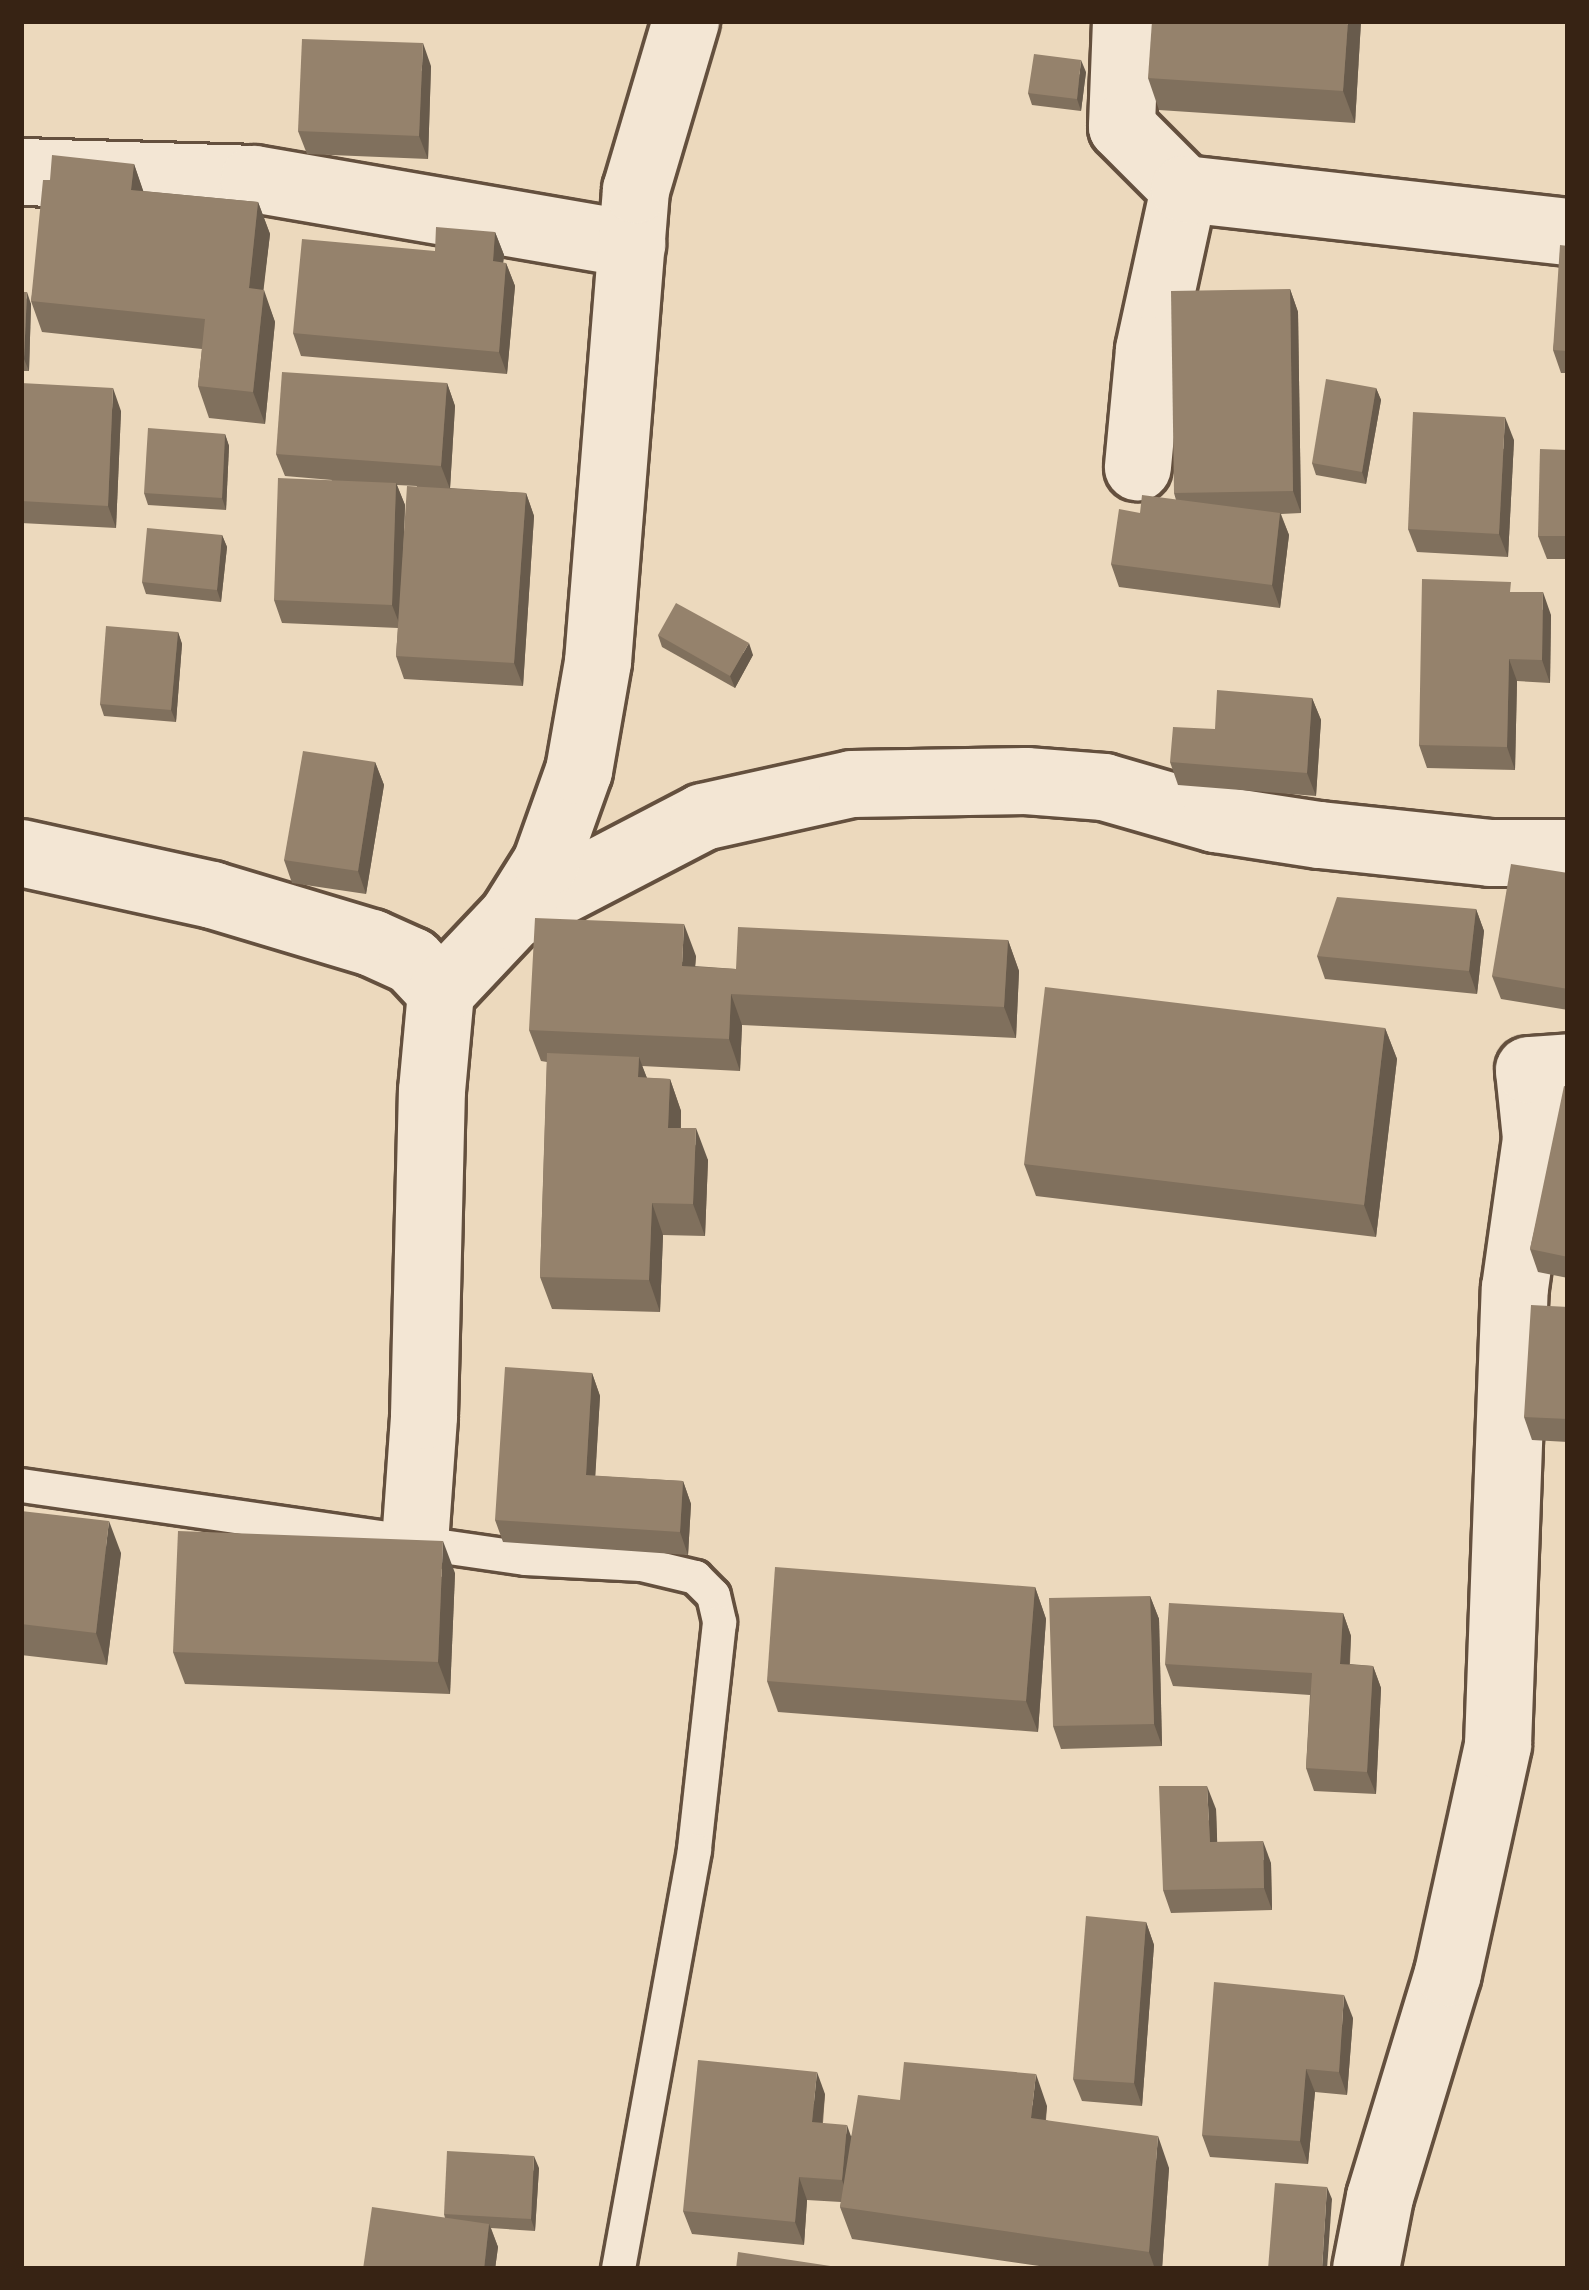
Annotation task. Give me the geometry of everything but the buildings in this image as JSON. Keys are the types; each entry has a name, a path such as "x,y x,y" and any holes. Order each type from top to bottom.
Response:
{"street":[{"path":"415,1543 424,1416 432,1091 441,992 512,917 546,863 565,819 598,662 636,190 686,21"},
{"path":"1126,21 1122,127 1184,188 1568,232"},
{"path":"21,172 254,179 632,244"},
{"path":"1138,467 1149,350 1184,188"},
{"path":"512,917 703,817 852,784 1026,781 1104,788 1214,818 1320,836 1491,853 1568,853"},
{"path":"21,853 212,895 371,943 412,961 441,992"},
{"path":"1366,2269 1380,2197 1448,1972 1498,1745 1515,1288 1537,1138 1528,1070 1568,1066"}],"lane":[{"path":"21,1485 525,1558 641,1564 694,1576 712,1595 719,1622 694,1850 618,2269"}]}
